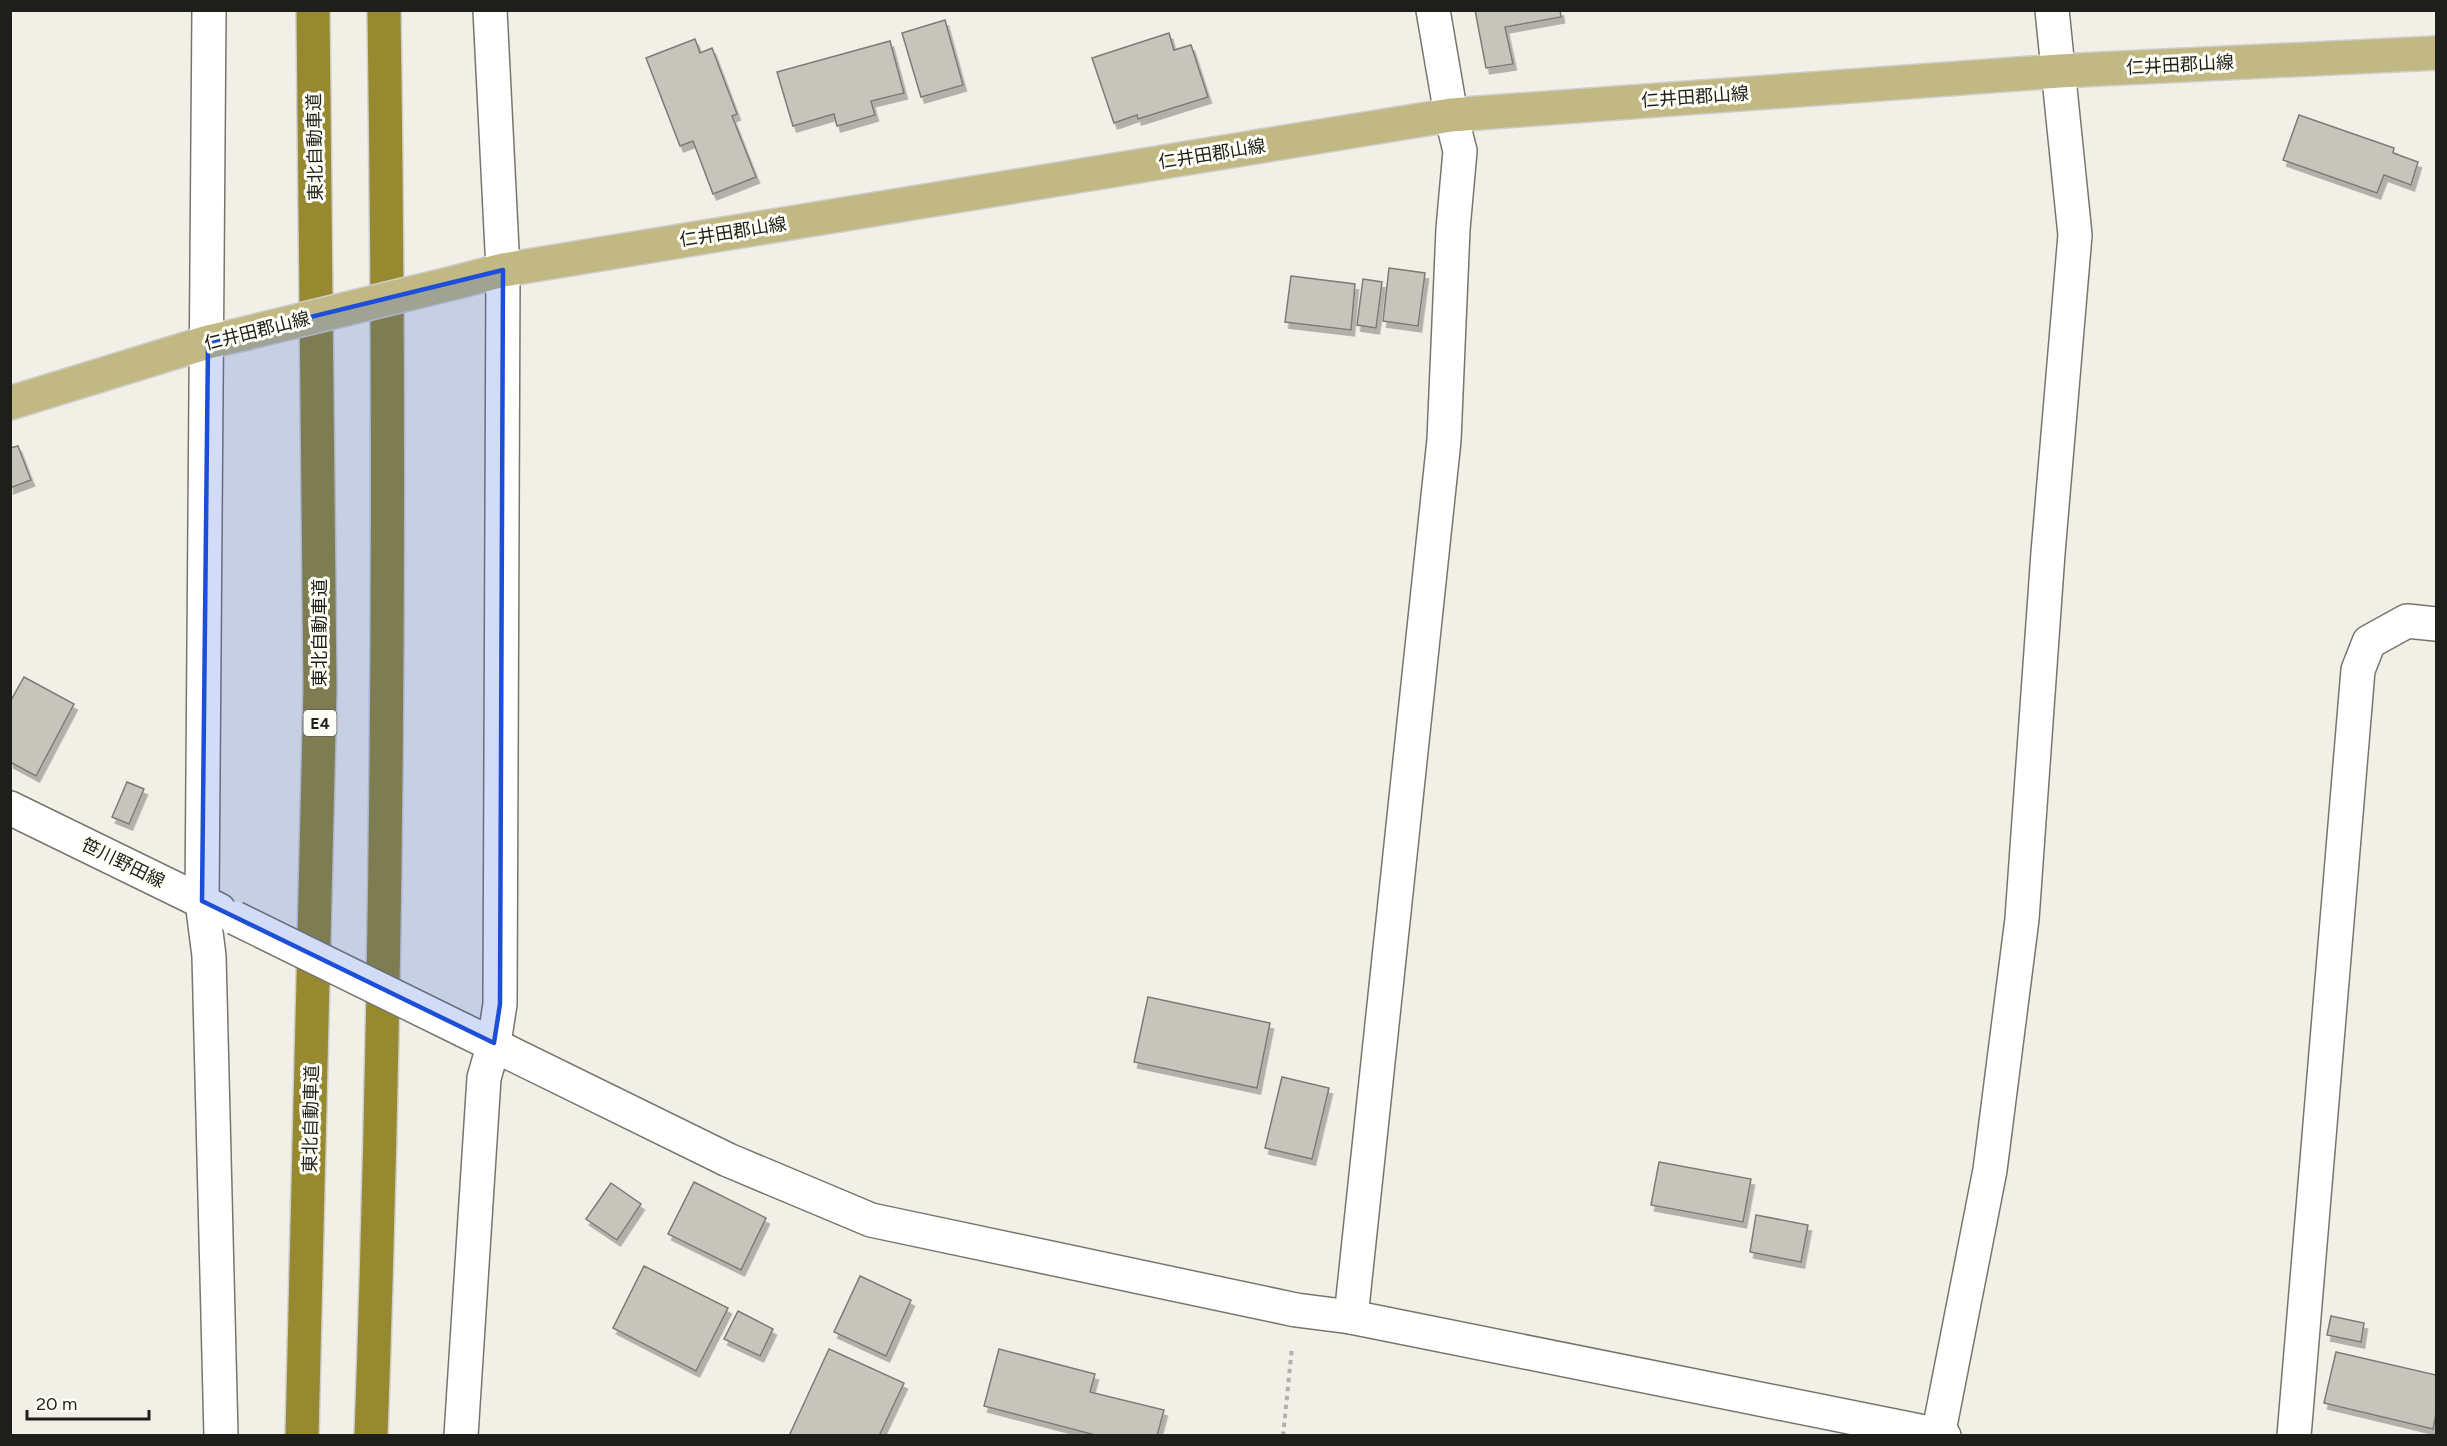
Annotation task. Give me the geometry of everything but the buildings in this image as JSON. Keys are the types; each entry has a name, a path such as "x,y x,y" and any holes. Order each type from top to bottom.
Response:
{"highway":[{"name":"東北自動車道","path":"302,1436 320,689 313,10"},
{"path":"371,1436 380,1187 387,686 389,328 384,10"}],"main road":[{"name":"仁井田郡山線","path":"10,403 208,342 503,270 1451,115 2059,70 2436,53"}],"street":[{"path":"209,10 202,901 209,956 221,1436"},
{"path":"461,1436 484,1078 494,1043 500,1004 501,958 503,270 490,10"},
{"path":"1351,1317 1444,440 1453,229 1460,151 1451,115 1433,10"},
{"path":"1940,1435 1990,1170 2022,919 2048,553 2075,235 2052,10"},
{"path":"2294,1436 2358,670 2369,642 2407,621 2436,624"},
{"name":"笹川野田線","path":"10,808 463,1030 494,1043 728,1160 871,1220 1296,1310 1351,1317 1940,1435"}],"path":[{"path":"1283,1436 1296,1310"}],"highlighted area":[{"path":"503,270 500,1004 494,1043 202,901 208,342"}]}
